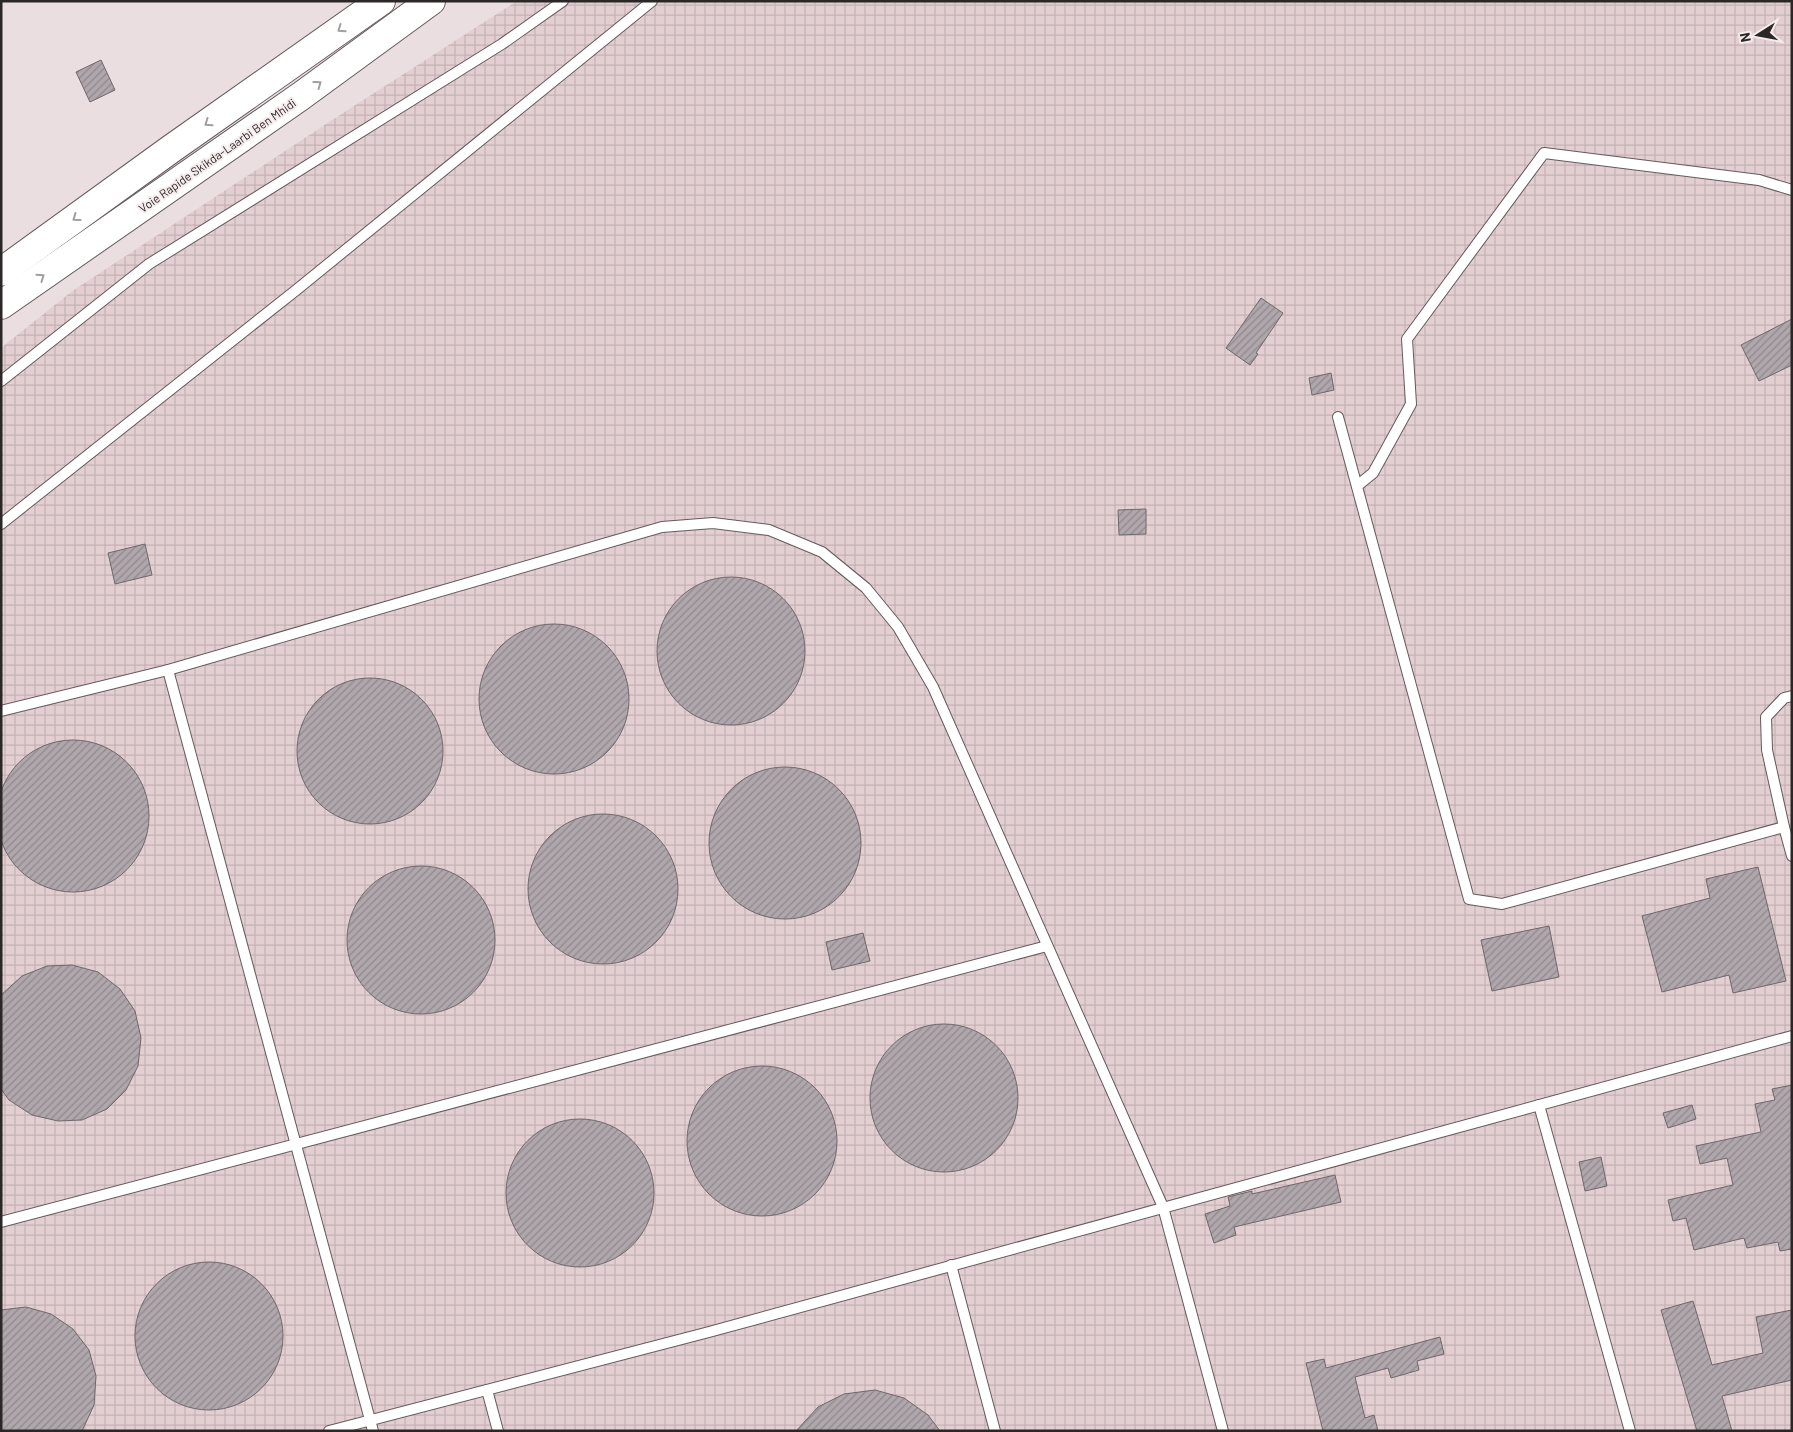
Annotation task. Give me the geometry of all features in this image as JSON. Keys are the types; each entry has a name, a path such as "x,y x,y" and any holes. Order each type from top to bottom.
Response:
{"highway":[{"path":"1,272 381,1"},
{"name":"Voie Rapide Skikda-Laarbi Ben Mhidi","path":"1,305 301,96 431,1"}],"lane":[{"path":"1,382 149,264 502,44 563,1"},
{"path":"1,524 295,291 652,1"},
{"path":"1357,486 1373,473 1411,404 1407,339 1544,153 1759,180 1792,190"},
{"path":"1338,417 1469,900 1502,904 1784,827"},
{"path":"1,711 168,670 662,527 713,523 769,530 822,552 866,588 898,627 933,687 1163,1207 1223,1431"},
{"path":"168,670 373,1431"},
{"path":"1792,696 1784,698 1766,717 1767,750 1792,856"},
{"path":"1,1222 1047,946"},
{"path":"329,1431 718,1330 1792,1036"},
{"path":"1540,1105 1630,1431"},
{"path":"951,1265 995,1431"},
{"path":"487,1390 498,1431"}],"shaded area":[{"path":"517,1 1792,1 1792,1431 1,1431 1,348 71,292"}],"building":[{"path":"101,60 115,90 90,102 76,72"},
{"path":"1261,298 1283,313 1250,365 1226,348"},
{"path":"1792,319 1792,365 1759,381 1741,345"},
{"path":"1331,373 1334,390 1312,395 1309,378"},
{"path":"1146,509 1146,534 1119,535 1118,510"},
{"path":"145,544 152,575 115,584 108,553"},
{"path":"731,577 745,578 759,583 772,589 783,599 793,610 799,623 804,637 804,665 799,679 793,692 783,703 772,713 759,719 745,724 731,725 717,724 703,719 690,713 679,703 669,692 663,679 658,665 657,651 658,637 663,623 669,610 679,599 690,589 703,583 717,578"},
{"path":"554,624 583,630 607,646 623,670 629,699 623,728 607,752 583,768 554,774 525,768 501,752 485,728 479,699 485,670 501,646 525,630"},
{"path":"370,678 398,684 422,699 437,723 443,751 437,779 422,803 398,818 370,824 342,818 318,803 303,779 297,751 303,723 318,699 342,684"},
{"path":"73,740 88,741 102,745 127,762 144,787 148,801 148,831 144,845 127,870 102,887 88,891 73,892 58,891 44,887 19,870 2,845 -2,831 -3,816 -2,801 2,787 19,762 44,745 58,741"},
{"path":"785,767 814,773 827,780 838,790 848,801 855,814 861,843 855,872 848,885 838,896 827,906 814,913 785,919 756,913 743,906 732,896 722,885 715,872 709,843 715,814 722,801 732,790 743,780 756,773"},
{"path":"603,814 618,815 632,819 645,826 656,836 666,847 673,860 677,874 677,904 673,918 666,931 656,942 645,952 632,959 618,963 603,964 588,963 574,959 561,952 550,942 540,931 533,918 529,904 528,889 529,874 533,860 540,847 550,836 561,826 574,819 588,815"},
{"path":"421,866 436,867 449,871 474,887 490,912 494,925 494,955 490,968 474,993 449,1009 436,1013 421,1014 406,1013 393,1009 368,993 352,968 348,955 347,940 348,925 352,912 368,887 393,871 406,867"},
{"path":"1758,867 1786,981 1733,993 1729,975 1662,992 1642,916 1710,898 1706,879"},
{"path":"1549,926 1559,977 1492,991 1481,940"},
{"path":"863,933 870,961 832,970 826,942"},
{"path":"72,965 98,972 120,989 135,1011 141,1038 138,1066 126,1090 107,1109 82,1120 58,1121 32,1115 9,1100 1,1089 1,995 22,976 47,966"},
{"path":"944,1024 972,1029 985,1036 996,1046 1006,1057 1013,1070 1018,1098 1013,1126 1006,1139 996,1150 985,1160 972,1167 944,1172 916,1167 903,1160 892,1150 882,1139 875,1126 870,1098 875,1070 882,1057 892,1046 903,1036 916,1029"},
{"path":"762,1066 791,1072 815,1088 831,1112 837,1141 831,1170 815,1194 791,1210 762,1216 733,1210 709,1194 693,1170 687,1141 693,1112 709,1088 733,1072"},
{"path":"1792,1085 1792,1249 1780,1251 1778,1242 1747,1248 1744,1238 1694,1250 1686,1218 1673,1221 1668,1200 1733,1185 1727,1158 1700,1164 1696,1146 1761,1132 1755,1104 1775,1100 1772,1089"},
{"path":"1692,1105 1696,1119 1668,1128 1663,1113"},
{"path":"580,1119 608,1125 632,1141 648,1165 654,1193 648,1221 632,1245 608,1261 580,1267 552,1261 528,1245 512,1221 506,1193 512,1165 528,1141 552,1125"},
{"path":"1601,1157 1607,1186 1585,1191 1579,1162"},
{"path":"1335,1175 1341,1202 1234,1227 1236,1235 1214,1243 1205,1214 1230,1206 1228,1197 1252,1191 1252,1194"},
{"path":"209,1262 224,1263 237,1267 262,1283 278,1308 282,1321 282,1351 278,1364 262,1389 237,1405 224,1409 209,1410 194,1409 181,1405 156,1389 140,1364 136,1351 135,1336 136,1321 140,1308 156,1283 181,1267 194,1263"},
{"path":"1693,1301 1712,1365 1763,1353 1756,1317 1792,1310 1792,1380 1722,1396 1732,1431 1697,1431 1661,1310"},
{"path":"26,1307 51,1314 73,1329 89,1350 96,1376 94,1405 82,1431 1,1431 1,1310"},
{"path":"1440,1337 1444,1354 1417,1361 1419,1370 1391,1378 1388,1368 1355,1377 1365,1418 1374,1415 1378,1431 1323,1431 1306,1363 1324,1359 1326,1368"},
{"path":"875,1390 904,1398 928,1415 940,1431 796,1431 818,1407 844,1394"}]}
